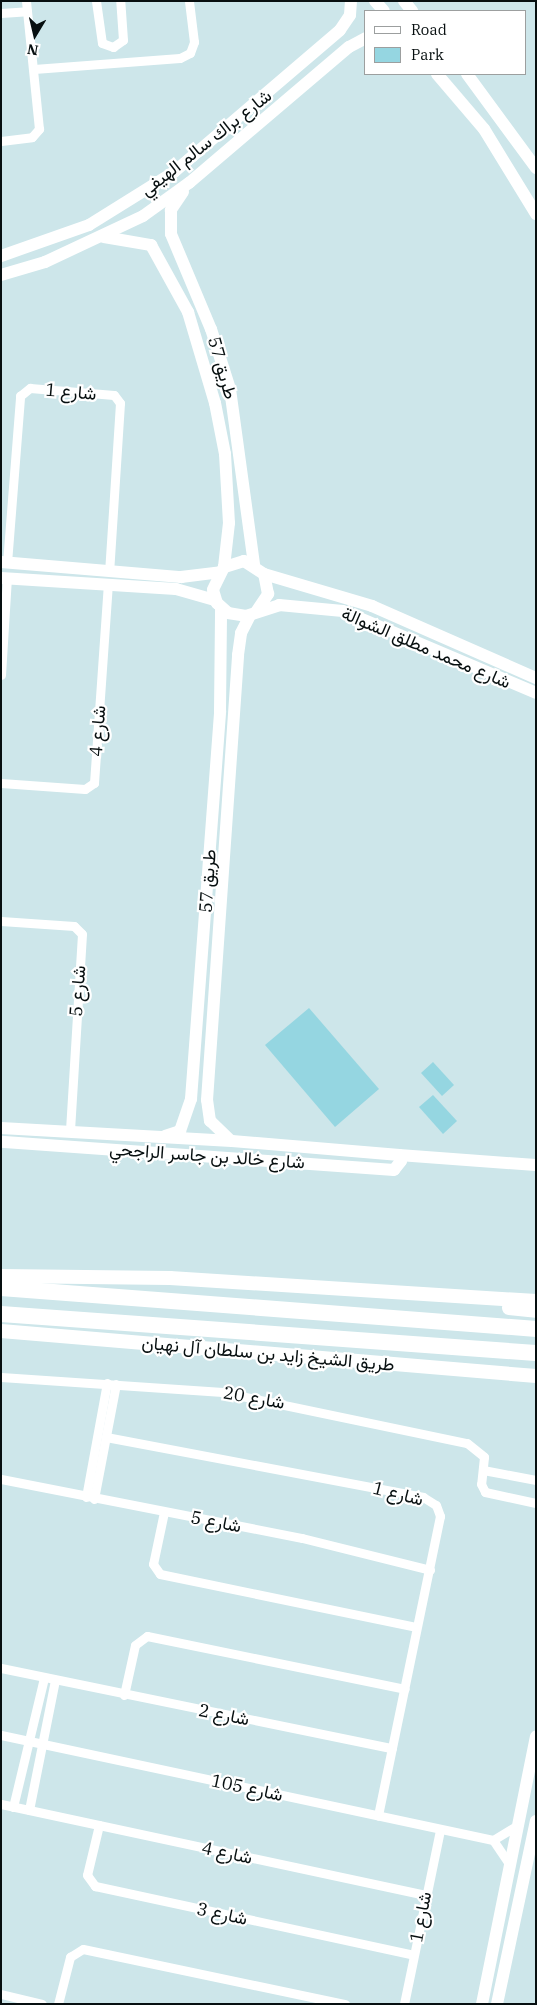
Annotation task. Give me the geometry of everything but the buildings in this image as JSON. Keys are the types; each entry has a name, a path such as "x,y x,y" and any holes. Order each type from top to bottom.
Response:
{"highway":[{"path":"1,1288 536,1329"},
{"name":"طريق الشيخ زايد بن سلطان آل نهيان","path":"1,1314 452,1349 536,1353"}],"main road":[{"path":"1,1276 170,1278 354,1292 536,1311"},
{"path":"354,1292 536,1301"},
{"path":"508,1299 536,1294"},
{"name":"طريق الشيخ زايد بن سلطان آل نهيان","path":"1,1331 536,1376"},
{"path":"356,1361 536,1371"},
{"path":"517,1374 536,1383"}],"street":[{"path":"96,1 102,43 113,47"},
{"path":"113,47 123,40 120,1"},
{"path":"34,69 180,58 190,53 194,42 189,1"},
{"name":"شارع براك سالم الهيفي","path":"1,256 89,225 153,187 296,70 340,30 350,15 351,1"},
{"path":"1,13 26,6 34,69 38,132 1,141"},
{"name":"شارع براك سالم الهيفي","path":"1,275 45,262 143,216 189,184 306,84 364,40"},
{"path":"112,63 113,47"},
{"path":"296,70 305,75 306,84"},
{"path":"438,75 484,128 536,214"},
{"path":"468,75 536,168"},
{"name":"طريق 57","path":"189,184 171,210 171,234 211,328 230,389 254,564"},
{"name":"طريق 57","path":"102,236 142,240 160,253 188,312 213,394 227,480 229,523 222,569"},
{"name":"شارع 1","path":"4,563 20,396 30,388 114,395 120,402 109,571"},
{"path":"213,394 230,389"},
{"path":"1,675 4,578 108,584 192,592 218,604 233,615 253,613 268,594 264,574 254,564 238,561 222,569 181,576 4,563"},
{"path":"218,604 214,585 222,569"},
{"name":"شارع محمد مطلق الشوالة","path":"264,574 283,583 340,595 424,627 536,678"},
{"name":"شارع 4","path":"1,783 85,789 94,783 108,584"},
{"name":"طريق 57","path":"161,1138 180,1131 192,1099 221,695 218,604"},
{"name":"شارع محمد مطلق الشوالة","path":"253,613 279,604 343,612 536,693"},
{"path":"343,612 357,610 416,634 424,627"},
{"name":"طريق 57","path":"232,1141 210,1121 207,1100 241,632 253,613"},
{"path":"221,695 236,696"},
{"path":"220,711 226,708 235,713"},
{"name":"شارع 5","path":"1,921 74,926 82,934 70,1132"},
{"path":"192,1099 197,1105 207,1100"},
{"name":"شارع خالد بن جاسر الراجحي","path":"1,1128 232,1141 536,1165"},
{"name":"شارع خالد بن جاسر الراجحي","path":"1,1142 394,1170 400,1164 399,1155"},
{"name":"شارع 20","path":"1,1378 112,1384 248,1396 467,1443 482,1453 483,1470 481,1484 485,1492 536,1504"},
{"path":"90,1498 106,1436 112,1384"},
{"path":"90,1498 112,1384"},
{"name":"شارع 1","path":"106,1436 423,1497 436,1505 440,1516 430,1570 416,1626 378,1816"},
{"path":"483,1470 536,1480"},
{"name":"شارع 5","path":"2,1482 302,1538 430,1570"},
{"path":"164,1512 153,1564 160,1574 416,1626"},
{"path":"124,1695 135,1645 147,1636 405,1688"},
{"name":"شارع 2","path":"1,1668 124,1695 392,1748"},
{"path":"13,1806 44,1678"},
{"path":"29,1810 56,1680"},
{"name":"شارع 105","path":"1,1735 493,1840"},
{"path":"482,2004 536,1736"},
{"name":"شارع 4","path":"1,1804 424,1895"},
{"path":"497,2004 536,1821"},
{"path":"510,1868 493,1840 519,1824"},
{"name":"شارع 3","path":"99,1825 87,1876 95,1886 413,1955"},
{"name":"شارع 1","path":"404,2004 424,1895 440,1830"},
{"path":"505,1897 500,1941 511,1942"},
{"path":"58,2004 70,1956 83,1949 345,2004"},
{"path":"1,1994 42,2004"}],"green space":[{"path":"309,1008 379,1089 335,1127 265,1045"},
{"path":"433,1062 454,1085 442,1096 421,1073"},
{"path":"433,1095 457,1121 443,1134 419,1107"}]}
